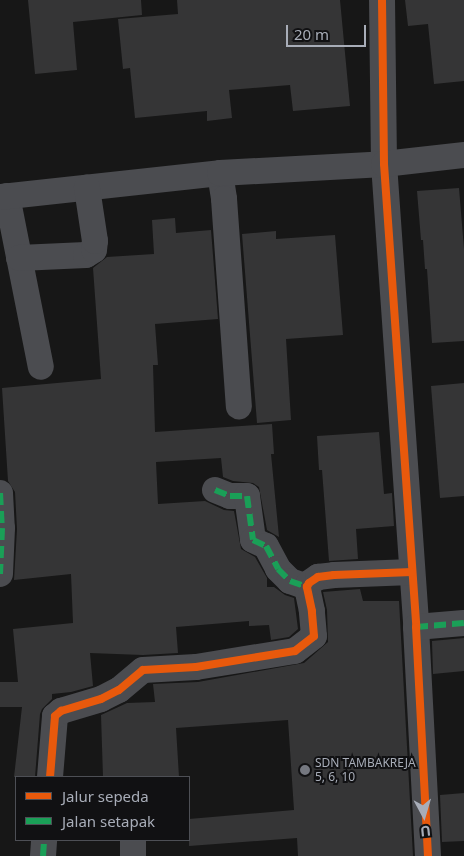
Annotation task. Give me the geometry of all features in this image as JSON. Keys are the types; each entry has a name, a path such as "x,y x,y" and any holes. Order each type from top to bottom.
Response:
{"street":[{"path":"382,0 384,164 416,627 428,856"},
{"path":"41,367 19,258 3,197 220,173 384,164 464,155"},
{"path":"220,173 224,200 239,406"},
{"path":"19,258 86,255 94,250 95,241 87,188"},
{"path":"215,490 230,496 247,496 253,540 266,546 278,569 290,582 307,587"},
{"path":"0,493 2,528 0,574"},
{"path":"50,776 55,716 61,711 102,699 119,690 143,670 196,667 295,651 314,636 308,583 318,577 412,572"},
{"path":"416,627 464,624"},
{"path":"43,856 44,841"},
{"path":"133,841 133,856"}],"building":[{"path":"28,0 141,0 142,15 73,22 77,70 35,74"},
{"path":"177,0 340,0 350,106 293,111 290,85 229,90 232,118 207,121 207,111 135,118 130,68 123,69 118,19 178,14"},
{"path":"405,0 464,0 464,81 434,84 428,24 408,26"},
{"path":"459,188 464,249 464,341 432,343 427,269 425,269 423,240 421,240 417,191"},
{"path":"175,218 176,233 211,230 218,319 155,324 158,365 153,365 155,432 272,424 274,454 271,454 279,537 267,530 259,487 253,483 233,481 223,477 221,458 156,462 158,504 205,501 224,510 234,511 241,549 255,557 267,578 267,587 274,587 285,595 294,598 298,629 289,637 271,640 269,625 249,626 249,621 176,627 178,653 143,655 90,653 93,686 71,692 52,694 52,699 42,709 40,714 35,776 14,777 22,707 0,707 0,682 18,682 13,629 73,623 71,574 14,580 17,529 15,492 8,481 2,388 101,379 93,268 107,257 154,254 152,220"},
{"path":"276,231 276,239 335,235 343,335 286,339 291,420 257,423 242,234"},
{"path":"464,383 464,496 440,498 431,386"},
{"path":"379,432 384,494 392,493 394,526 356,529 358,559 329,561 322,470 319,470 317,436"},
{"path":"360,589 363,601 399,601 413,856 298,856 297,838 189,846 190,819 294,810 288,720 176,728 179,776 103,776 101,715 127,703 155,702 153,684 198,682 304,663 328,642 327,610 323,592"},
{"path":"464,638 464,671 433,674 432,641"},
{"path":"464,793 464,841 442,842 440,795"}],"marked path":[{"path":"215,490 230,496 247,496 253,540 266,546 278,569 290,581 307,587"},
{"path":"0,493 2,528 0,574"},
{"path":"416,627 464,623"},
{"path":"43,856 44,841"}],"cycle path":[{"path":"382,0 384,164 416,627 428,856"},
{"path":"50,776 55,716 61,711 101,699 119,690 143,670 196,667 295,651 314,636 312,611 307,587 309,583 318,577 334,575 412,572"}],"place":[{"name":"SDN TAMBAKREJA 5, 6, 10","path":"305,770"}]}
